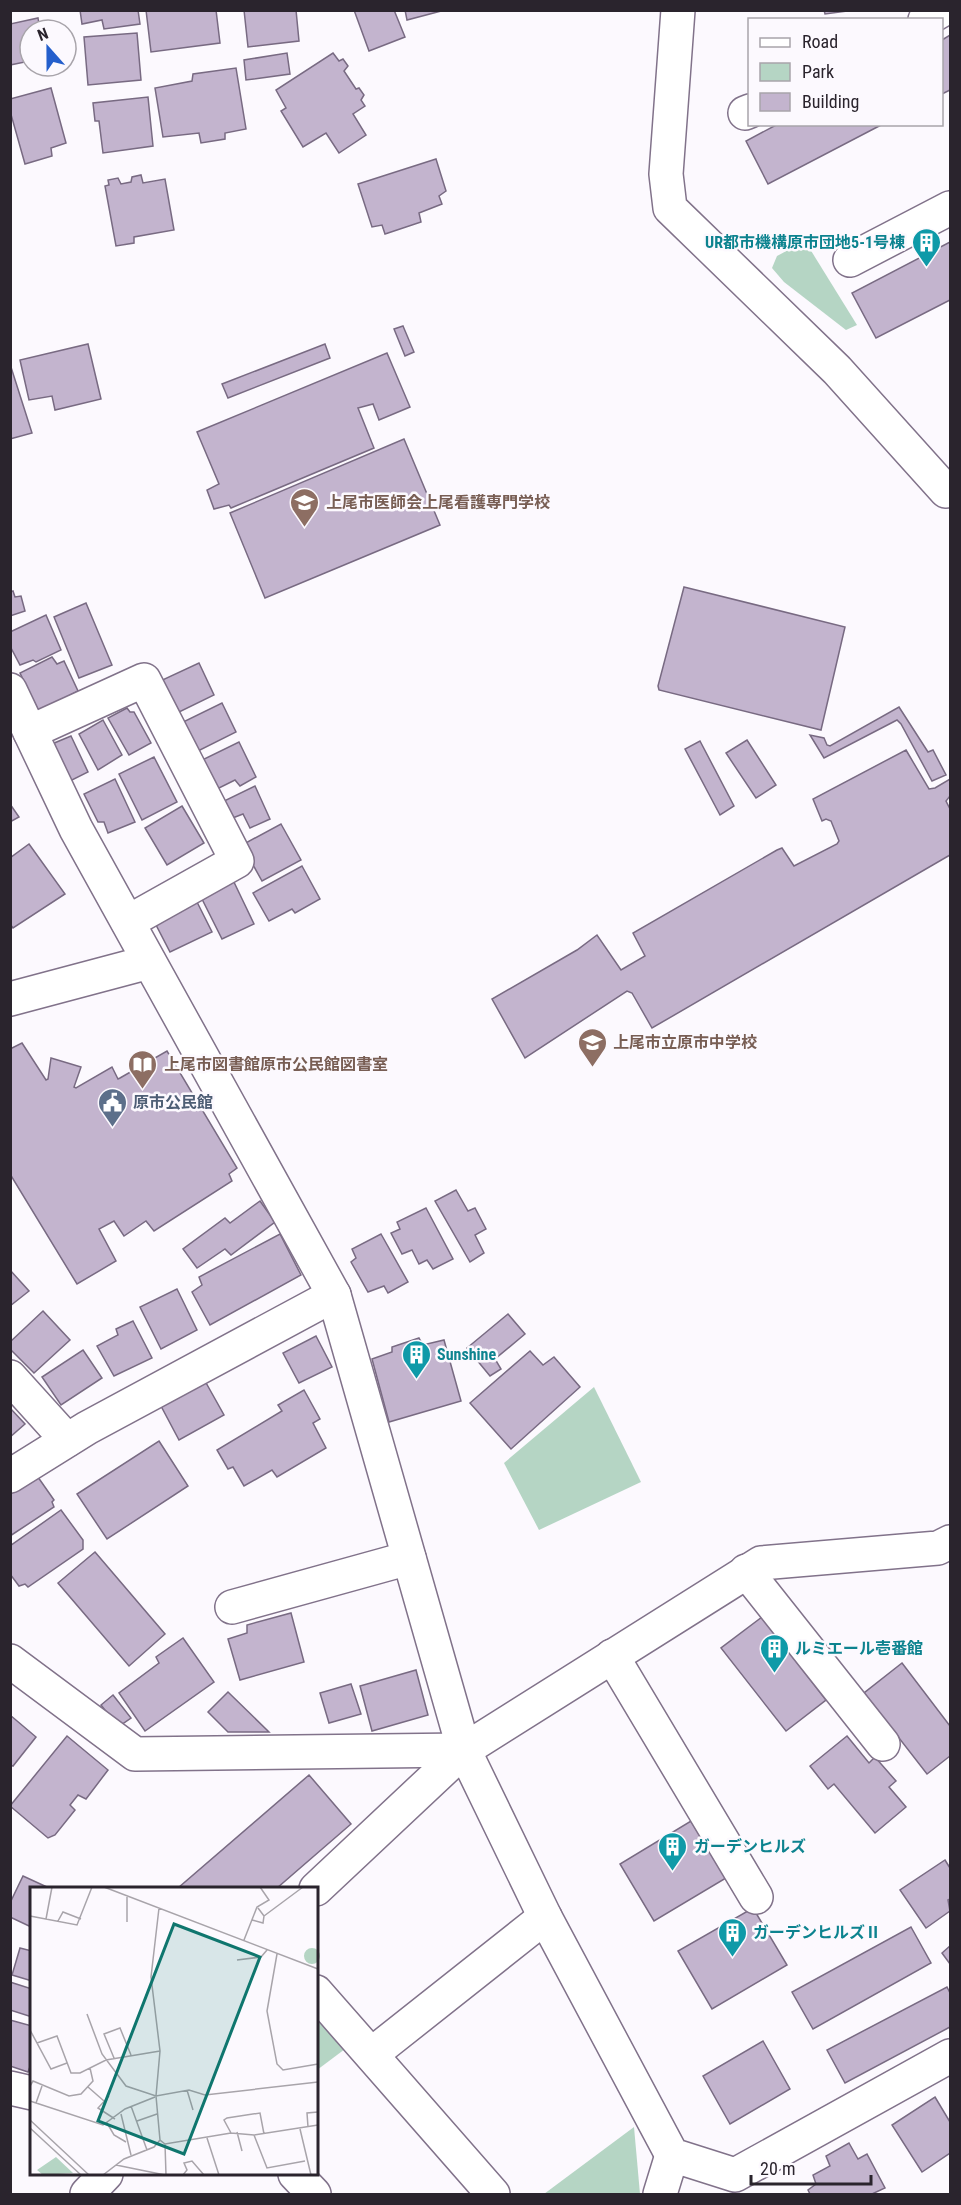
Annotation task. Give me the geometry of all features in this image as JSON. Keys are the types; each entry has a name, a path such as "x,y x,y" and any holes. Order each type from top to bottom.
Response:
{"street":[{"path":"678,10 666,174 670,208 837,370 946,490"},
{"path":"928,18 942,10"},
{"path":"850,260 951,208"},
{"path":"30,732 144,680 237,861 128,922"},
{"path":"10,690 76,829 334,1296 464,1750 545,1917 672,2155 738,2185 951,2056"},
{"path":"10,999 149,962"},
{"path":"10,1476 87,1428 334,1296"},
{"path":"10,1377 68,1440"},
{"path":"318,1887 464,1750 746,1570 761,1563 938,1548 951,1542"},
{"path":"232,1607 409,1558"},
{"path":"746,1570 883,1744"},
{"path":"612,1656 756,1897"},
{"path":"10,1661 135,1754 464,1750"},
{"path":"372,2054 545,1917"},
{"path":"318,1994 493,2194"},
{"path":"10,2088 30,2093"},
{"path":"660,2194 672,2155"},
{"path":"87,2194 105,2175"},
{"path":"297,2175 314,2194"}],"green space":[{"path":"805,241 857,325 846,330 784,282 772,268 777,256"},
{"path":"594,1387 641,1482 539,1530 504,1463"},
{"path":"318,2014 345,2049 318,2069"},
{"path":"634,2127 640,2194 544,2194"}],"building":[{"path":"80,10 138,10 140,24 104,29 102,20 82,24"},
{"path":"146,10 216,10 220,43 151,52"},
{"path":"244,10 296,10 299,41 248,47"},
{"path":"354,10 394,10 405,37 369,51"},
{"path":"405,10 445,10 407,20"},
{"path":"824,10 855,10 825,14"},
{"path":"18,22 18,63 10,65 10,24"},
{"path":"137,33 141,80 88,85 84,37"},
{"path":"950,35 950,90 943,94 943,39"},
{"path":"287,53 290,74 246,80 244,60"},
{"path":"333,53 339,61 343,59 348,66 344,71 356,89 359,88 364,95 361,100 365,106 353,114 366,135 339,153 326,133 303,147 281,111 286,108 276,90"},
{"path":"236,68 246,129 225,133 225,139 201,143 199,133 163,137 155,88 192,81 193,74"},
{"path":"51,88 66,143 51,148 52,156 25,164 10,111 10,99"},
{"path":"148,97 153,146 103,153 99,121 95,121 93,103"},
{"path":"774,126 879,126 768,184 746,141"},
{"path":"436,159 446,191 439,196 442,204 419,213 421,222 385,234 382,225 372,227 358,184"},
{"path":"141,175 143,183 165,179 174,230 134,237 134,243 116,246 105,186 109,185 108,180 118,178 121,184 131,182 132,177"},
{"name":"UR都市機構原市団地5-1号棟","path":"950,242 950,300 876,338 852,293"},
{"path":"403,326 414,352 405,356 394,329"},
{"path":"88,344 101,399 55,410 52,396 29,400 20,360"},
{"path":"325,344 330,358 228,398 222,384"},
{"path":"387,353 410,407 379,420 373,404 358,408 374,448 231,508 229,505 214,509 207,490 219,484 197,432"},
{"path":"10,364 32,433 10,439"},
{"path":"404,439 440,525 265,598 230,513"},
{"path":"684,587 845,627 821,730 659,690 658,686"},
{"path":"13,591 15,597 21,596 25,611 10,616 10,592"},
{"path":"86,603 112,665 79,678 54,617"},
{"path":"46,615 61,650 36,662 33,660 20,665 10,646 10,632"},
{"path":"52,657 57,664 64,661 78,691 39,712 20,673"},
{"path":"199,663 214,695 173,715 158,682"},
{"path":"222,703 236,732 194,753 179,724"},
{"path":"899,707 928,752 933,750 946,775 932,781 897,720 824,758 810,735 824,738 830,746"},
{"path":"127,708 130,712 134,712 151,743 129,755 108,718"},
{"path":"103,720 122,755 98,770 79,734"},
{"path":"71,736 88,772 70,781 52,744"},
{"path":"747,740 776,785 756,798 726,753"},
{"path":"700,741 734,806 720,815 685,749"},
{"path":"239,742 256,777 240,786 235,780 213,791 198,762"},
{"path":"906,750 929,789 950,779 950,796 946,801 950,809 950,855 652,1028 632,993 627,991 525,1058 492,999 577,950 597,935 621,970 645,956 633,933 777,850 782,848 794,866 837,844 839,841 831,821 826,819 822,821 813,799"},
{"path":"154,757 177,802 142,820 119,774"},
{"path":"115,779 135,822 108,833 104,822 98,822 84,794"},
{"path":"255,786 270,819 250,828 243,814 230,819 222,802"},
{"path":"10,804 19,817 10,822"},
{"path":"182,806 204,843 167,865 145,828"},
{"path":"281,824 301,860 262,881 242,845"},
{"path":"29,844 65,894 13,928 10,924 10,858"},
{"path":"302,866 320,899 295,913 292,909 269,921 253,893"},
{"path":"232,878 254,924 222,939 200,895"},
{"path":"196,900 212,932 170,952 154,921"},
{"name":"原市公民館","path":"22,1043 46,1080 51,1058 81,1067 74,1087 76,1088 112,1067 118,1079 167,1051 237,1168 229,1174 232,1181 154,1231 146,1221 124,1236 114,1221 99,1229 116,1261 77,1284 10,1174 10,1049"},
{"path":"456,1190 468,1211 475,1208 486,1229 475,1235 484,1253 470,1262 435,1201"},
{"path":"260,1201 275,1222 231,1255 225,1249 197,1268 183,1249 225,1218 230,1223"},
{"path":"426,1208 453,1259 433,1269 427,1260 419,1264 412,1250 402,1254 391,1233 400,1229 397,1222"},
{"path":"280,1234 301,1275 210,1325 192,1292 202,1285 199,1277"},
{"path":"381,1234 408,1282 388,1293 384,1286 368,1292 351,1262 356,1258 352,1249"},
{"path":"10,1270 29,1291 10,1306"},
{"path":"177,1289 197,1330 161,1349 140,1307"},
{"path":"43,1311 70,1340 34,1373 10,1349 10,1342"},
{"path":"508,1314 525,1334 495,1359 501,1369 490,1376 467,1348"},
{"path":"133,1321 152,1358 114,1376 97,1346 118,1335 116,1329"},
{"path":"316,1336 332,1367 299,1383 283,1353"},
{"name":"Sunshine","path":"419,1338 423,1345 444,1340 461,1401 389,1422 372,1359 392,1352 392,1347"},
{"path":"83,1350 102,1378 61,1405 42,1377"},
{"path":"530,1351 543,1365 554,1357 580,1387 511,1449 470,1403"},
{"path":"205,1381 224,1415 179,1440 161,1406"},
{"path":"304,1390 320,1419 313,1423 326,1448 277,1477 272,1470 244,1486 233,1467 228,1469 217,1450 282,1411 278,1405"},
{"path":"10,1408 25,1424 10,1437"},
{"path":"159,1441 188,1486 107,1539 77,1494"},
{"path":"33,1470 54,1500 52,1502 54,1507 10,1536 10,1485"},
{"path":"61,1510 83,1540 83,1549 28,1587 25,1584 19,1586 10,1574 10,1546"},
{"path":"95,1552 165,1634 129,1666 58,1583"},
{"path":"291,1613 304,1662 240,1680 228,1639 247,1633 247,1625"},
{"name":"ルミエール壱番館","path":"762,1617 826,1700 786,1731 721,1648"},
{"path":"183,1638 214,1682 145,1731 119,1693 159,1663 156,1657"},
{"path":"902,1663 950,1726 950,1756 927,1774 864,1693"},
{"path":"416,1670 428,1715 372,1731 360,1686"},
{"path":"351,1684 361,1714 329,1723 320,1693"},
{"path":"228,1692 269,1732 228,1732 208,1712"},
{"path":"113,1695 131,1718 118,1727 101,1705"},
{"path":"10,1715 36,1737 13,1766 10,1765"},
{"path":"67,1736 108,1770 86,1799 78,1795 70,1805 75,1810 55,1835 48,1838 10,1806"},
{"path":"847,1736 869,1763 875,1757 896,1781 889,1787 906,1807 875,1833 834,1784 828,1789 810,1766"},
{"path":"309,1775 351,1824 278,1887 179,1887"},
{"name":"ガーデンヒルズ","path":"691,1821 726,1878 654,1921 620,1864"},
{"path":"945,1860 950,1868 950,1899 948,1900 950,1911 926,1928 900,1890"},
{"path":"23,1876 47,1887 30,1887 29,1926 10,1917 10,1903"},
{"name":"ガーデンヒルズⅡ","path":"753,1908 787,1965 712,2009 678,1951"},
{"path":"911,1927 931,1963 813,2029 792,1992"},
{"path":"950,1946 950,1964 942,1953"},
{"path":"20,1948 30,1950 30,1980 12,1975"},
{"path":"10,1982 30,1988 30,2016 10,2010"},
{"path":"947,1987 950,1993 950,2027 845,2083 827,2050"},
{"path":"10,2020 30,2025 30,2066 28,2072 10,2066"},
{"path":"763,2041 790,2089 730,2124 703,2076"},
{"path":"935,2097 950,2122 950,2153 922,2172 892,2125"},
{"path":"849,2143 858,2159 867,2154 885,2188 872,2194 810,2194 808,2190 816,2184 813,2175 830,2166 826,2156"}],"place":[{"name":"UR都市機構原市団地5-1号棟","path":"926,268"},
{"name":"上尾市医師会上尾看護専門学校","path":"305,528"},
{"name":"上尾市立原市中学校","path":"592,1068"},
{"name":"上尾市図書館原市公民館図書室","path":"143,1090"},
{"name":"原市公民館","path":"112,1128"},
{"name":"Sunshine","path":"416,1380"},
{"name":"ルミエール壱番館","path":"774,1674"},
{"name":"ガーデンヒルズ","path":"673,1872"},
{"name":"ガーデンヒルズⅡ","path":"732,1958"}]}
